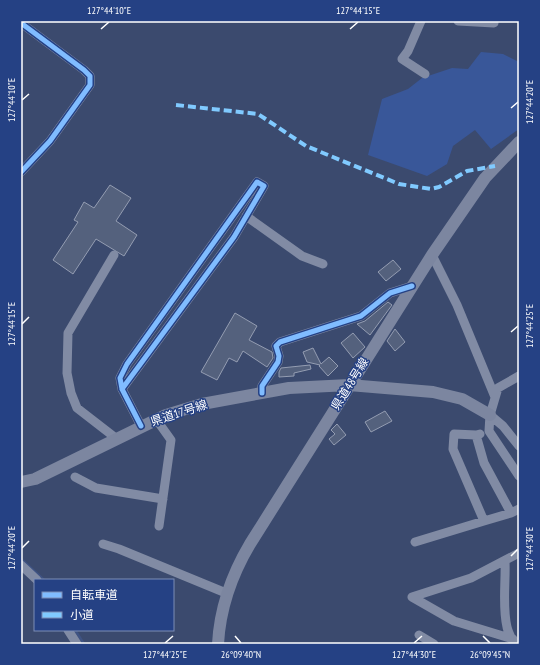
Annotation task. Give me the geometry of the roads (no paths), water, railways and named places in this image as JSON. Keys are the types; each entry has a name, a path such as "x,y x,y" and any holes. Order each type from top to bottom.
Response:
{"main road":[{"name":"県道48号線","path":"218,644 220,623 226,593 237,566 250,544 432,255 484,178 519,142"},
{"name":"県道17号線","path":"21,482 35,478 156,419 202,404 289,388 349,385 416,390 444,394 462,399 490,415"}],"street":[{"path":"421,21 408,51 402,59 425,74"},
{"path":"458,21 494,23 494,21"},
{"path":"21,23 84,70 90,76 90,85 50,141 21,172"},
{"path":"122,389 234,237 264,186 257,182 130,358 120,378 122,389 140,426"},
{"path":"246,216 302,256 323,264"},
{"path":"114,255 68,333 67,373 71,393 78,408 117,439"},
{"path":"432,255 458,305 495,397"},
{"path":"262,393 262,386 278,362 279,356 276,346 280,342 361,316 390,293 412,286"},
{"path":"518,379 498,388 490,415 489,431 519,476"},
{"path":"490,415 503,426 519,446"},
{"path":"156,419 171,440 159,526"},
{"path":"484,521 453,449 454,434 476,435 489,431"},
{"path":"415,542 515,511 484,463 476,435"},
{"path":"75,477 96,488 163,499"},
{"path":"103,544 119,549 226,593"},
{"path":"514,638 454,621 412,597 472,578 519,553"},
{"path":"505,561 505,603 507,628 514,638"},
{"path":"21,565 36,579"},
{"path":"69,631 77,644"},
{"path":"419,635 434,644"}],"waterway":[{"path":"21,559 43,579"},
{"path":"76,631 84,644"}]}
